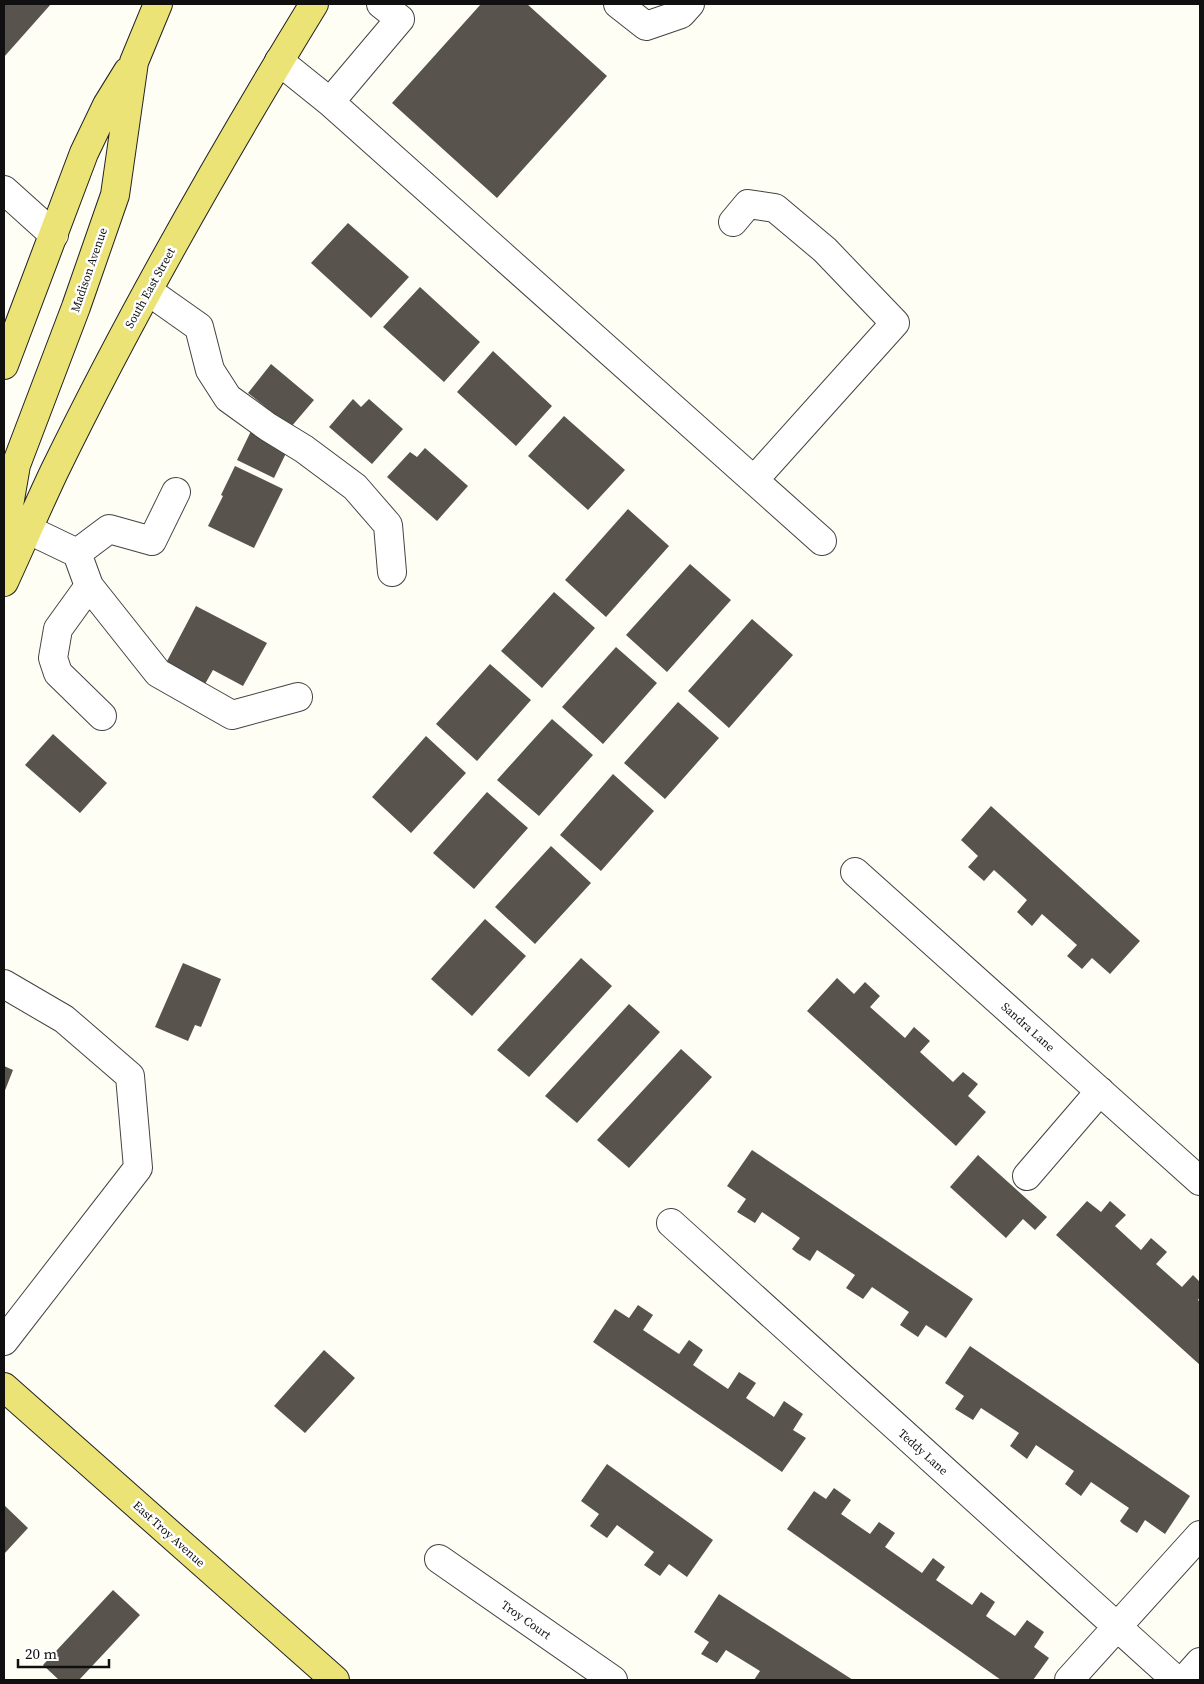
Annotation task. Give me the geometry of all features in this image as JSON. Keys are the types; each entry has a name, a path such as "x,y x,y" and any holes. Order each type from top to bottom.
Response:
{"main road":[{"name":"Madison Avenue","path":"16,532 16,464 76,307 115,195 134,62 158,4"},
{"path":"4,365 84,153 107,105 134,62 178,4"},
{"name":"South East Street","path":"4,582 16,532 58,464 106,369 203,191 314,4"},
{"name":"East Troy Avenue","path":"4,1387 335,1680"}],"street":[{"path":"330,102 400,19 381,4"},
{"path":"618,4 646,26 681,14 690,4"},
{"path":"279,61 330,102 822,541"},
{"path":"4,190 54,234"},
{"path":"733,222 748,204 775,208 824,250 895,323 754,480"},
{"path":"148,291 199,327 210,370 228,398 268,427 304,449 355,487 388,525 392,572"},
{"path":"77,553 109,529 152,541 176,492"},
{"path":"16,532 77,553"},
{"path":"77,553 89,586 158,674 232,715 298,697"},
{"path":"89,586 58,629 53,658 58,673 102,716"},
{"name":"Sandra Lane","path":"855,872 1200,1181"},
{"path":"4,984 64,1020 130,1076 138,1168 4,1341"},
{"path":"1026,1176 1100,1091"},
{"name":"Teddy Lane","path":"672,1223 1176,1680"},
{"path":"1069,1680 1200,1535"},
{"name":"Troy Court","path":"439,1559 613,1680"},
{"path":"1184,1680 1200,1662"}],"building":[{"path":"4,4 51,4 4,57"},
{"path":"481,4 527,4 607,76 497,198 392,103"},
{"path":"348,223 409,277 371,318 311,263"},
{"path":"420,287 480,342 444,382 383,327"},
{"path":"493,351 552,406 516,446 457,392"},
{"path":"271,364 314,400 291,427 248,393"},
{"path":"353,399 361,407 369,399 403,429 372,464 329,427"},
{"path":"564,416 625,470 588,510 528,456"},
{"path":"252,429 289,447 274,478 237,460"},
{"path":"425,448 468,486 437,521 387,477 410,452 417,457"},
{"path":"235,466 283,489 254,548 208,526"},
{"path":"628,509 669,546 606,617 565,580"},
{"path":"690,564 731,600 667,672 626,635"},
{"path":"554,592 595,628 542,688 501,651"},
{"path":"196,606 267,643 243,686 213,670 205,684 166,663"},
{"path":"752,619 793,655 729,728 688,691"},
{"path":"616,647 657,683 603,744 562,707"},
{"path":"490,664 531,700 477,761 436,724"},
{"path":"678,702 719,738 665,799 624,763"},
{"path":"552,719 593,755 539,816 497,780"},
{"path":"53,734 107,783 80,813 25,765"},
{"path":"426,736 466,773 411,833 372,797"},
{"path":"613,774 654,811 601,871 560,835"},
{"path":"487,792 528,828 474,889 433,853"},
{"path":"991,806 1140,941 1110,974 1092,958 1082,969 1067,956 1077,945 1042,914 1032,926 1017,912 1027,900 994,870 984,881 968,867 978,856 961,840"},
{"path":"551,846 591,883 535,944 495,907"},
{"path":"485,919 526,956 472,1016 431,979"},
{"path":"581,958 612,986 529,1077 497,1050"},
{"path":"183,963 221,979 201,1027 195,1025 188,1041 155,1027"},
{"path":"837,978 854,994 865,982 880,996 870,1007 905,1038 914,1027 930,1041 920,1052 953,1082 963,1072 978,1084 968,1096 986,1112 956,1146 807,1011"},
{"path":"629,1004 660,1032 577,1123 545,1096"},
{"path":"681,1049 712,1077 629,1168 597,1140"},
{"path":"4,1066 13,1070 4,1093"},
{"path":"752,1150 973,1299 946,1338 926,1325 918,1337 900,1325 909,1312 872,1287 863,1299 846,1288 855,1275 817,1250 810,1261 797,1253 792,1249 800,1238 762,1212 755,1223 737,1212 746,1199 727,1186"},
{"path":"978,1155 1047,1217 1035,1230 1023,1219 1006,1238 950,1187"},
{"path":"1087,1201 1101,1212 1110,1201 1126,1215 1115,1226 1141,1250 1151,1238 1167,1252 1156,1264 1182,1287 1193,1275 1200,1282 1200,1297 1198,1300 1200,1302 1200,1365 1056,1235"},
{"path":"638,1305 653,1315 643,1330 679,1354 689,1340 703,1350 693,1365 728,1389 739,1372 756,1383 746,1398 774,1417 784,1401 803,1414 793,1430 806,1438 782,1472 593,1342 615,1309 629,1318"},
{"path":"970,1346 1190,1496 1165,1534 1145,1520 1137,1533 1123,1524 1120,1521 1129,1508 1091,1482 1081,1496 1065,1484 1074,1471 1036,1445 1027,1459 1010,1446 1019,1433 981,1408 973,1420 955,1409 964,1396 945,1383"},
{"path":"324,1350 355,1378 305,1433 274,1406"},
{"path":"607,1464 713,1540 687,1577 669,1564 660,1576 644,1565 654,1552 617,1525 607,1538 590,1526 599,1514 581,1501"},
{"path":"834,1488 851,1500 841,1514 870,1534 879,1522 895,1533 885,1547 922,1573 933,1558 945,1567 936,1580 972,1605 981,1592 995,1602 986,1616 1015,1636 1027,1620 1044,1632 1034,1647 1049,1658 1033,1680 1001,1680 787,1529 814,1491 826,1499"},
{"path":"4,1505 28,1528 4,1554"},
{"path":"113,1590 140,1615 79,1680 59,1680 43,1665"},
{"path":"719,1594 853,1680 754,1680 760,1671 726,1650 717,1663 701,1654 709,1642 694,1632"}]}
